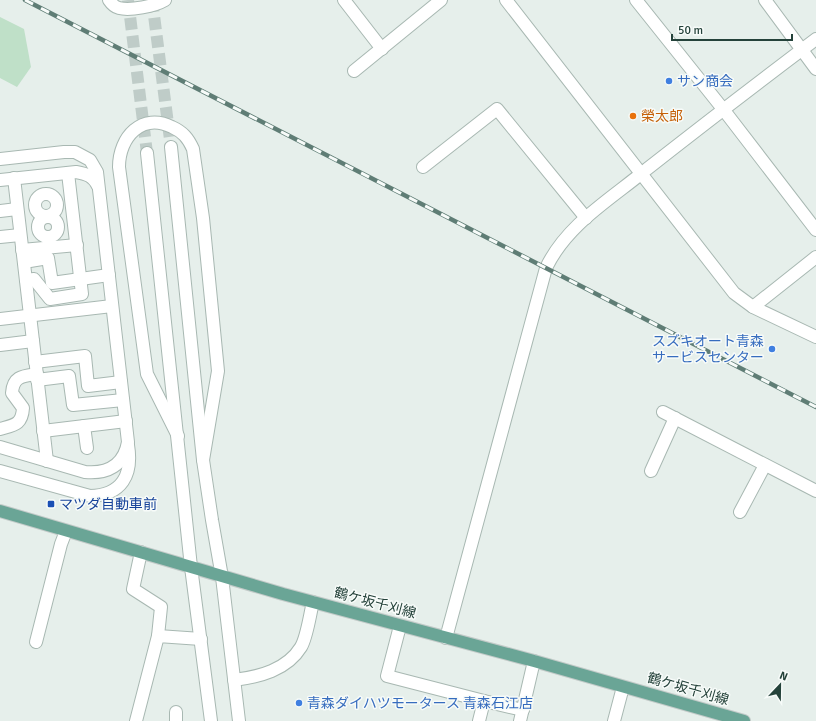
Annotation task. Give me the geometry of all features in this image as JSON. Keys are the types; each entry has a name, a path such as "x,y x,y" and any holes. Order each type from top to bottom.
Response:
{"main road":[{"name":"鶴ケ坂千刈線","path":"0,510 222,577 534,661 744,721"}],"street":[{"path":"109,0 118,8 133,8 158,4 165,0"},
{"path":"344,0 382,49"},
{"path":"354,71 441,0"},
{"path":"506,0 734,293 753,307 816,337"},
{"path":"636,0 723,109 816,230"},
{"path":"766,0 816,69"},
{"path":"446,638 546,268 553,253 569,233 606,201 723,109 816,39"},
{"path":"423,167 497,110 586,218"},
{"path":"178,436 147,374 119,167 119,158 122,149 132,133 138,127 154,121 164,123 183,132 189,138 193,149 203,218 218,371 203,460"},
{"path":"170,147 203,460 222,577 239,721"},
{"path":"0,158 75,152 90,160 97,172 130,462 125,480 119,488 110,493 99,496 90,496 0,471"},
{"path":"147,153 191,567 212,721"},
{"path":"0,180 76,172 85,173 94,178 98,187"},
{"path":"26,280 34,279 50,299 82,294 68,173"},
{"path":"42,176 44,194 40,195 36,199 34,204 35,209 42,216 47,216 52,217 56,219 59,228 54,236 44,237 40,234 38,228 39,221 47,216"},
{"path":"14,178 47,460"},
{"path":"0,211 17,209"},
{"path":"0,237 38,228"},
{"path":"23,256 77,245"},
{"path":"23,256 48,258 52,283 109,275"},
{"path":"753,307 816,257"},
{"path":"0,319 112,306"},
{"path":"0,344 33,341"},
{"path":"35,362 85,356 88,386 121,382"},
{"path":"0,429 17,424 21,419 23,408 12,393 12,388 17,379 21,377 69,376 73,405 123,400"},
{"path":"662,412 816,491"},
{"path":"651,471 675,418"},
{"path":"43,431 126,421"},
{"path":"84,426 87,448"},
{"path":"0,447 85,472 96,473 104,472 114,467 127,451 128,442"},
{"path":"740,512 765,465"},
{"path":"36,642 59,551 66,531"},
{"path":"136,721 158,636 161,607 132,589 141,552"},
{"path":"234,680 251,678 287,663 301,646 313,602"},
{"path":"400,626 387,676 484,701 522,715 534,661"},
{"path":"158,636 201,639"},
{"path":"614,721 623,687"},
{"path":"479,721 484,701"}],"green space":[{"path":"0,17 24,29 31,67 17,87 0,78"}],"tunnel":[{"path":"128,0 147,153"},
{"path":"152,0 171,147"}],"railway":[{"path":"25,0 816,407"}],"place":[{"name":"サン商会","path":"669,81"},
{"name":"榮太郎","path":"633,116"},
{"name":"スズキオート青森 サービスセンター","path":"772,349"},
{"name":"マツダ自動車前","path":"51,504"},
{"name":"青森ダイハツモータース 青森石江店","path":"299,703"}]}
